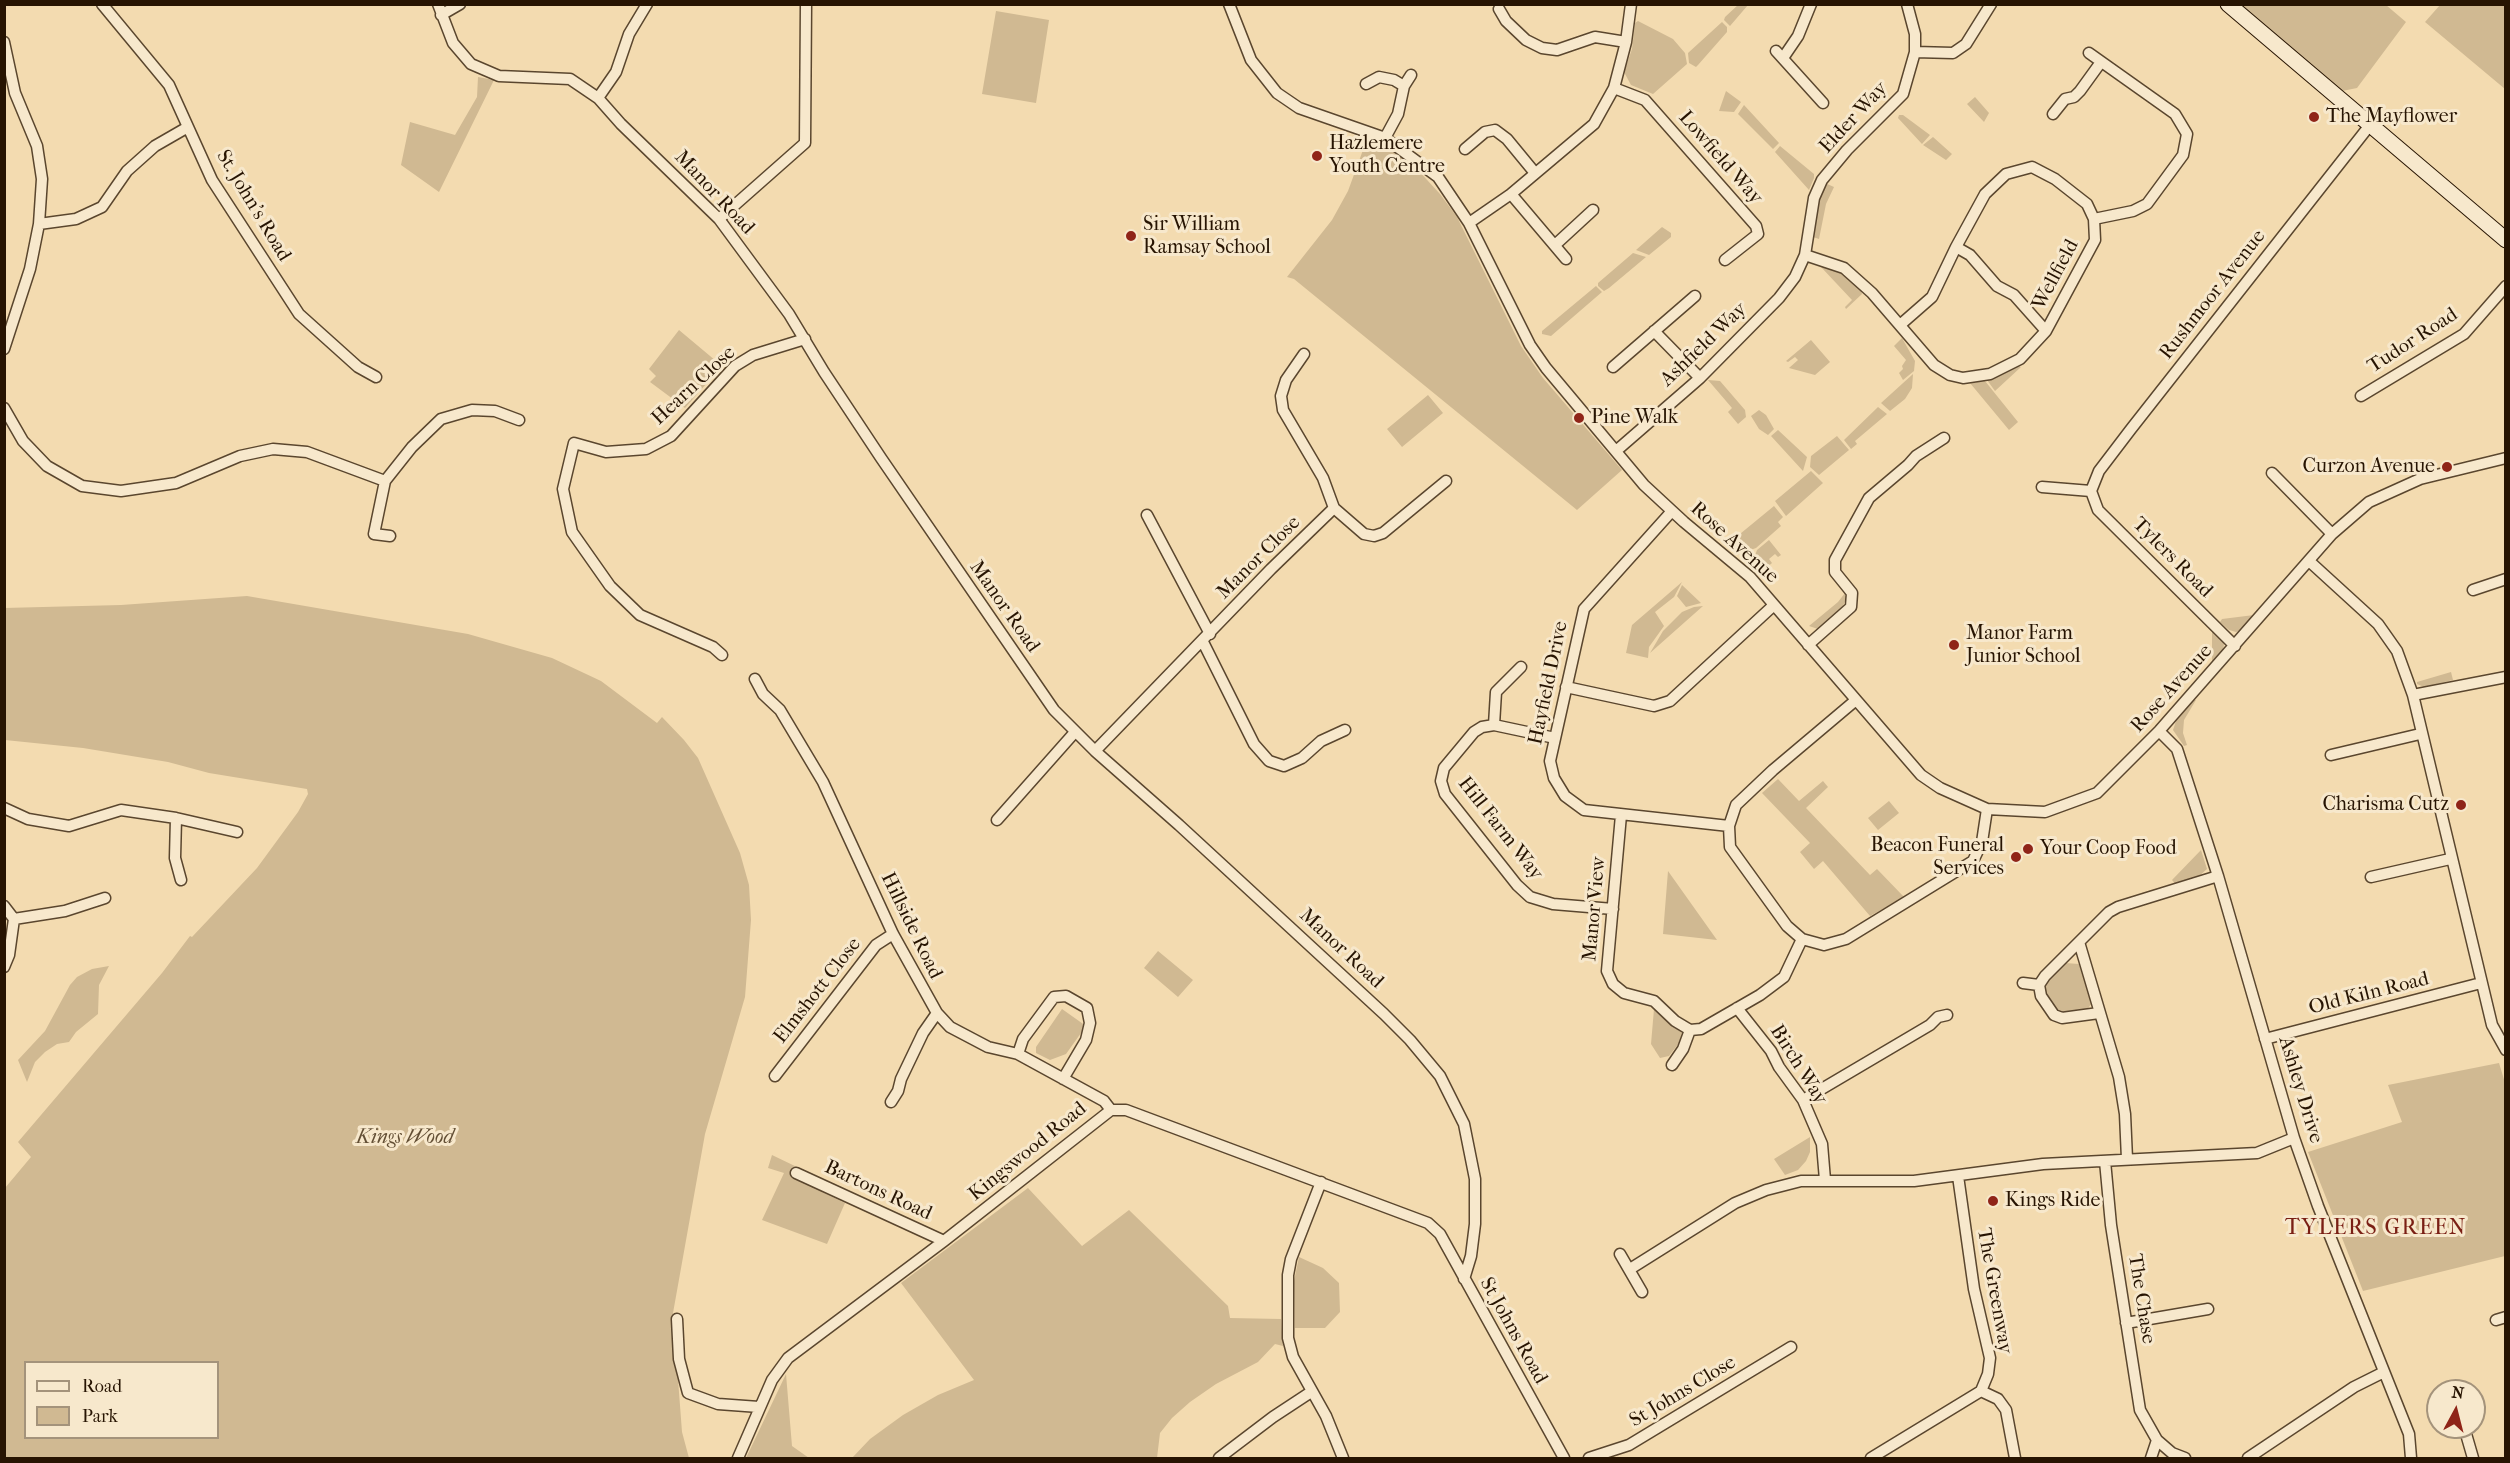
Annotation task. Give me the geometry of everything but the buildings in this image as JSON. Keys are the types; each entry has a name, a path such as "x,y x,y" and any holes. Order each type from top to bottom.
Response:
{"main road":[{"path":"2228,4 2505,240"}],"street":[{"name":"St. John's Road","path":"102,4 169,85 212,180 299,314 358,367 376,377"},
{"path":"440,10 460,4"},
{"path":"598,98 616,72 629,33 647,4"},
{"path":"719,219 805,143 806,4"},
{"name":"Rose Avenue","path":"1229,4 1251,60 1277,93 1299,108 1385,138 1437,177 1469,223 1530,345 1546,368 1644,485 1750,577 1921,775 1940,788 1988,809 2045,812 2097,793 2159,731 2309,561"},
{"path":"1469,223 1511,194 1594,124 1614,88 1626,42 1631,4"},
{"path":"1811,4 1798,36 1780,54 1823,103"},
{"name":"Elder Way","path":"1805,255 1814,198 1822,180 1847,150 1903,94 1915,52 1915,34 1907,4"},
{"path":"1915,52 1953,53 1966,44 1991,4"},
{"path":"1499,9 1506,21 1526,40 1542,48 1557,50 1595,37 1626,42"},
{"name":"Manor Road","path":"440,10 453,43 471,64 499,76 570,80 598,98 719,219 760,272 805,339 829,380 1054,710 1095,751 1283,919 1410,1040 1440,1076 1464,1124 1475,1179 1475,1224 1471,1256 1464,1279"},
{"path":"4,42 15,93 37,146 42,179 39,224 30,269 4,349"},
{"path":"1900,325 1932,297 1985,194 2006,174 2032,167 2055,179 2087,204 2094,219 2133,211 2146,204 2183,155 2187,134 2175,114 2089,53"},
{"path":"2054,114 2065,99 2074,97 2080,91 2101,62"},
{"path":"1385,138 1398,114 1404,86 1411,75"},
{"path":"1366,84 1379,77 1394,80 1404,86"},
{"name":"Lowfield Way","path":"1614,88 1645,100 1756,226 1758,234 1725,260"},
{"name":"Rushmoor Avenue","path":"2091,491 2099,471 2131,429 2370,125"},
{"path":"39,224 76,219 102,207 127,171 155,146 188,127"},
{"path":"1466,149 1485,132 1495,130 1507,139 1535,173"},
{"path":"1511,194 1566,259"},
{"path":"1555,245 1593,210"},
{"name":"Wellfield","path":"1805,255 1844,268 1872,293 1928,361 1950,375 1963,378 1983,376 2020,359 2046,332 2095,240 2094,219"},
{"name":"Wellfield","path":"1956,247 1970,255 1997,286 2014,295 2046,332"},
{"name":"Ashfield Way","path":"1616,451 1700,378 1779,298 1795,277 1805,255"},
{"name":"Tudor Road","path":"2361,396 2463,334 2505,286"},
{"path":"1613,367 1695,296"},
{"path":"1654,331 1700,378"},
{"name":"Hearn Close","path":"722,655 713,648 640,615 610,586 572,532 563,489 574,443 606,452 646,450 671,436 735,366 753,355 805,339"},
{"path":"1304,354 1286,380 1281,396 1283,410 1323,478 1334,508 1365,534 1374,536 1383,533 1446,481"},
{"path":"4,408 23,441 47,466 82,486 121,491 176,483 240,456 273,449 307,452 385,482"},
{"path":"390,536 374,534 385,482 412,447 441,419 472,410 495,411 519,420"},
{"path":"1808,645 1851,607 1852,593 1835,572 1835,560 1869,498 1916,456 1944,438"},
{"path":"2505,458 2420,479 2369,502 2332,534 2309,561 2378,624 2397,651 2413,695 2420,734 2492,1025 2505,1050"},
{"path":"2272,473 2332,534"},
{"path":"2042,487 2091,491"},
{"name":"Tylers Road","path":"2091,491 2098,510 2235,646"},
{"name":"Manor Close","path":"1095,751 1207,638 1271,569 1334,508"},
{"name":"Hayfield Drive","path":"1672,511 1584,609 1550,761 1554,778 1565,796 1584,810 1729,826"},
{"name":"Manor Close","path":"1147,515 1207,638 1254,744 1269,761 1284,766 1302,758 1322,741 1345,730"},
{"path":"2473,590 2505,579"},
{"path":"1566,687 1654,706 1670,700 1774,605"},
{"path":"1521,667 1496,692 1494,725 1555,738"},
{"path":"2413,695 2505,676"},
{"name":"Hillside Road","path":"755,679 764,694 780,710 823,782 893,934 921,988 937,1013 950,1027 988,1047 1018,1054 1104,1101 1111,1110"},
{"path":"1856,700 1773,770 1736,805 1729,826 1730,847 1787,926 1802,939 1824,945 1846,939 1973,861 1982,842 1988,809"},
{"name":"Hill Farm Way","path":"1494,725 1473,732 1444,768 1441,781 1445,794 1516,885 1530,897 1553,904 1613,909"},
{"name":"Ashley Drive","path":"2159,731 2176,749 2218,876 2294,1138 2318,1206 2409,1434 2411,1458"},
{"path":"996,820 1075,732"},
{"path":"2331,755 2420,734"},
{"path":"4,808 28,819 69,826 121,810 176,818 237,832"},
{"name":"Manor View","path":"1621,815 1607,971 1613,984 1624,993 1654,1001 1675,1022 1690,1030"},
{"path":"176,818 175,858 181,880"},
{"path":"2371,877 2450,859"},
{"path":"2098,1013 2062,1018 2054,1015 2041,996 2039,985 2045,976 2109,912 2118,907 2218,876"},
{"path":"14,919 66,911 105,898"},
{"path":"4,906 14,919 9,955 4,967"},
{"name":"Elmshott Close","path":"775,1076 876,945 893,934"},
{"path":"1672,1065 1683,1049 1690,1030 1701,1029 1784,977 1802,939"},
{"path":"2079,942 2098,1013 2119,1077 2125,1114 2127,1160"},
{"path":"2023,982 2039,985"},
{"name":"Old Kiln Road","path":"2265,1039 2481,983"},
{"path":"1018,1054 1023,1039 1054,997 1066,996 1087,1008 1090,1023 1086,1040 1064,1079"},
{"name":"Birch Way","path":"1737,1008 1771,1051 1779,1067 1803,1100 1822,1144 1826,1180"},
{"path":"891,1102 923,1033 937,1013"},
{"path":"1803,1100 1930,1025 1938,1017 1947,1015"},
{"name":"Kingswood Road","path":"738,1458 772,1380 788,1358 944,1241 1111,1110 1126,1110 1428,1223"},
{"path":"1630,1269 1735,1203 1766,1190 1801,1181 1914,1181 2043,1164 2257,1153 2294,1138"},
{"name":"The Chase","path":"2105,1161 2110,1225 2140,1410 2157,1440 2172,1453 2185,1458"},
{"name":"Bartons Road","path":"796,1173 944,1241"},
{"name":"The Greenway","path":"1958,1176 1974,1289 1990,1358 1988,1374 1981,1391"},
{"path":"1321,1182 1291,1259 1288,1275 1288,1338 1293,1357 1326,1416 1343,1458"},
{"name":"St Johns Road","path":"1428,1223 1440,1234 1564,1458"},
{"path":"1620,1254 1642,1292"},
{"path":"2126,1323 2208,1309"},
{"path":"677,1319 679,1359 688,1393 718,1404 759,1407"},
{"name":"St Johns Close","path":"1589,1458 1629,1445 1791,1347"},
{"path":"2248,1458 2354,1387 2385,1372"},
{"path":"1872,1458 1981,1391 1998,1399 2006,1410 2015,1458"},
{"path":"1219,1458 1273,1417 1311,1392"},
{"path":"2467,1439 2473,1458"},
{"path":"2151,1458 2157,1440"}],"green space":[{"path":"1739,4 1748,5 1730,26 1724,20 1725,17"},
{"path":"2241,5 2386,5 2406,22 2357,88 2342,91"},
{"path":"2440,5 2505,5 2505,89 2425,22"},
{"path":"996,11 1049,20 1036,103 982,94"},
{"path":"1638,21 1673,39 1685,53 1687,64 1653,94 1631,85 1624,72 1632,49 1635,23"},
{"path":"1722,22 1727,27 1727,32 1696,67 1689,63 1688,53"},
{"path":"478,77 494,80 439,192 401,165 410,122 455,135 477,97"},
{"path":"1726,91 1741,102 1734,112 1719,111"},
{"path":"1975,97 1989,113 1984,122 1967,104"},
{"path":"1744,105 1779,143 1773,149 1738,114"},
{"path":"1899,115 1903,115 1930,135 1922,144 1898,118"},
{"path":"1933,137 1952,154 1946,160 1923,145"},
{"path":"1367,139 1391,150 1417,169 1440,194 1457,217 1521,346 1543,378 1622,470 1577,510 1294,279 1287,277 1332,220 1348,191"},
{"path":"1780,146 1814,174 1809,190 1775,152"},
{"path":"1825,183 1834,187 1826,204 1819,239 1813,237 1815,216"},
{"path":"1662,227 1671,233 1671,237 1649,255 1636,250"},
{"path":"1633,253 1646,257 1609,288 1604,291 1598,286 1598,283"},
{"path":"1826,264 1843,271 1861,290 1862,294 1846,309 1845,307 1852,300 1821,267"},
{"path":"1596,286 1602,292 1551,336 1542,334 1542,331"},
{"path":"679,330 722,366 685,408 650,382 656,376 649,369"},
{"path":"1902,338 1915,361 1914,371 1903,380 1899,373 1906,360 1894,346"},
{"path":"1811,340 1830,362 1815,375 1789,368 1798,360 1795,357 1786,361"},
{"path":"2018,366 2021,367 1995,391 1987,380"},
{"path":"1913,374 1912,388 1905,399 1890,411 1881,403"},
{"path":"1708,380 1720,381 1745,410 1746,417 1738,424 1728,412 1732,408"},
{"path":"1985,381 2018,422 2009,430 1970,383"},
{"path":"1428,395 1443,413 1402,447 1387,429"},
{"path":"1878,407 1887,414 1855,441 1857,444 1851,449 1844,440"},
{"path":"1759,410 1766,415 1774,429 1768,435 1759,429 1751,416"},
{"path":"1778,430 1807,457 1803,471 1771,436"},
{"path":"1837,436 1849,450 1819,475 1810,467 1811,456"},
{"path":"1811,471 1823,483 1786,516 1775,501"},
{"path":"1774,506 1783,517 1778,522 1781,526 1756,548 1737,555 1729,543"},
{"path":"1769,540 1781,555 1778,557 1775,554 1769,559 1772,563 1759,574 1751,567 1757,550"},
{"path":"1682,582 1674,597 1655,612 1664,626 1649,647 1648,658 1626,653 1632,625"},
{"path":"1682,585 1701,603 1686,607 1677,596"},
{"path":"1845,593 1846,599 1842,608 1818,629 1809,626 1838,602"},
{"name":"Kings Wood","path":"247,596 468,634 552,658 601,681 657,723 662,717 684,740 698,758 740,853 749,885 751,920 745,997 705,1134 673,1313 682,1432 689,1458 5,1458 5,1188 31,1157 18,1142 162,973 190,936 192,937 257,868 298,812 308,794 307,789 209,773 168,762 83,748 5,740 4,608 121,605"},
{"path":"1703,606 1650,653 1663,631 1682,612"},
{"path":"2254,615 2242,630 2236,632 2229,630 2220,622 2222,619"},
{"path":"2212,629 2222,638 2224,645 2222,653 2212,663"},
{"path":"2451,672 2453,680 2424,687 2417,684 2417,682"},
{"path":"2196,700 2184,720 2183,733 2187,745 2184,746 2173,730 2176,721"},
{"path":"1778,779 1799,801 1823,781 1828,787 1806,808 1870,875 1877,869 1904,897 1870,916 1823,861 1814,869 1800,852 1810,843 1762,793"},
{"path":"1889,801 1899,813 1878,830 1868,818"},
{"path":"2201,850 2207,869 2197,878 2176,885 2172,880"},
{"path":"1668,871 1717,940 1663,934"},
{"path":"1158,951 1193,980 1178,997 1144,968"},
{"path":"2065,963 2079,964 2092,1003 2086,1011 2062,1014 2053,1009 2044,993 2047,979"},
{"path":"109,966 99,985 98,1014 76,1032 69,1042 57,1044 45,1052 35,1062 27,1082 18,1060 45,1031 70,985 77,977 92,969"},
{"path":"1062,1009 1086,1026 1066,1054 1050,1060 1036,1053 1036,1047"},
{"path":"1654,1009 1682,1033 1679,1043 1669,1056 1660,1058 1651,1044"},
{"path":"2499,1063 2506,1086 2505,1256 2363,1291 2308,1152 2402,1122 2388,1085"},
{"path":"1810,1137 1810,1152 1806,1161 1798,1170 1785,1175 1774,1159"},
{"path":"772,1155 824,1180 822,1192 845,1203 827,1244 762,1220 784,1173 768,1168"},
{"path":"1028,1188 1082,1246 1129,1210 1228,1306 1230,1318 1281,1319 1283,1346 1275,1344 1258,1362 1216,1384 1172,1418 1160,1433 1157,1458 852,1458 870,1439 903,1415 938,1395 974,1380 901,1283"},
{"path":"1299,1257 1323,1268 1339,1283 1340,1312 1325,1328 1295,1328 1294,1281"},
{"path":"786,1374 792,1446 809,1458 746,1458"}],"place":[{"name":"The Mayflower","path":"2314,117"},
{"name":"Hazlemere Youth Centre","path":"1317,156"},
{"name":"Sir William Ramsay School","path":"1131,236"},
{"name":"Pine Walk","path":"1579,418"},
{"name":"Curzon Avenue","path":"2447,467"},
{"name":"Manor Farm Junior School","path":"1954,645"},
{"name":"Charisma Cutz","path":"2461,805"},
{"name":"Your Coop Food","path":"2028,849"},
{"name":"Beacon Funeral Services","path":"2016,857"},
{"name":"Kings Ride","path":"1993,1201"}],"district":[{"name":"TYLERS GREEN","path":"2376,1229"}]}
